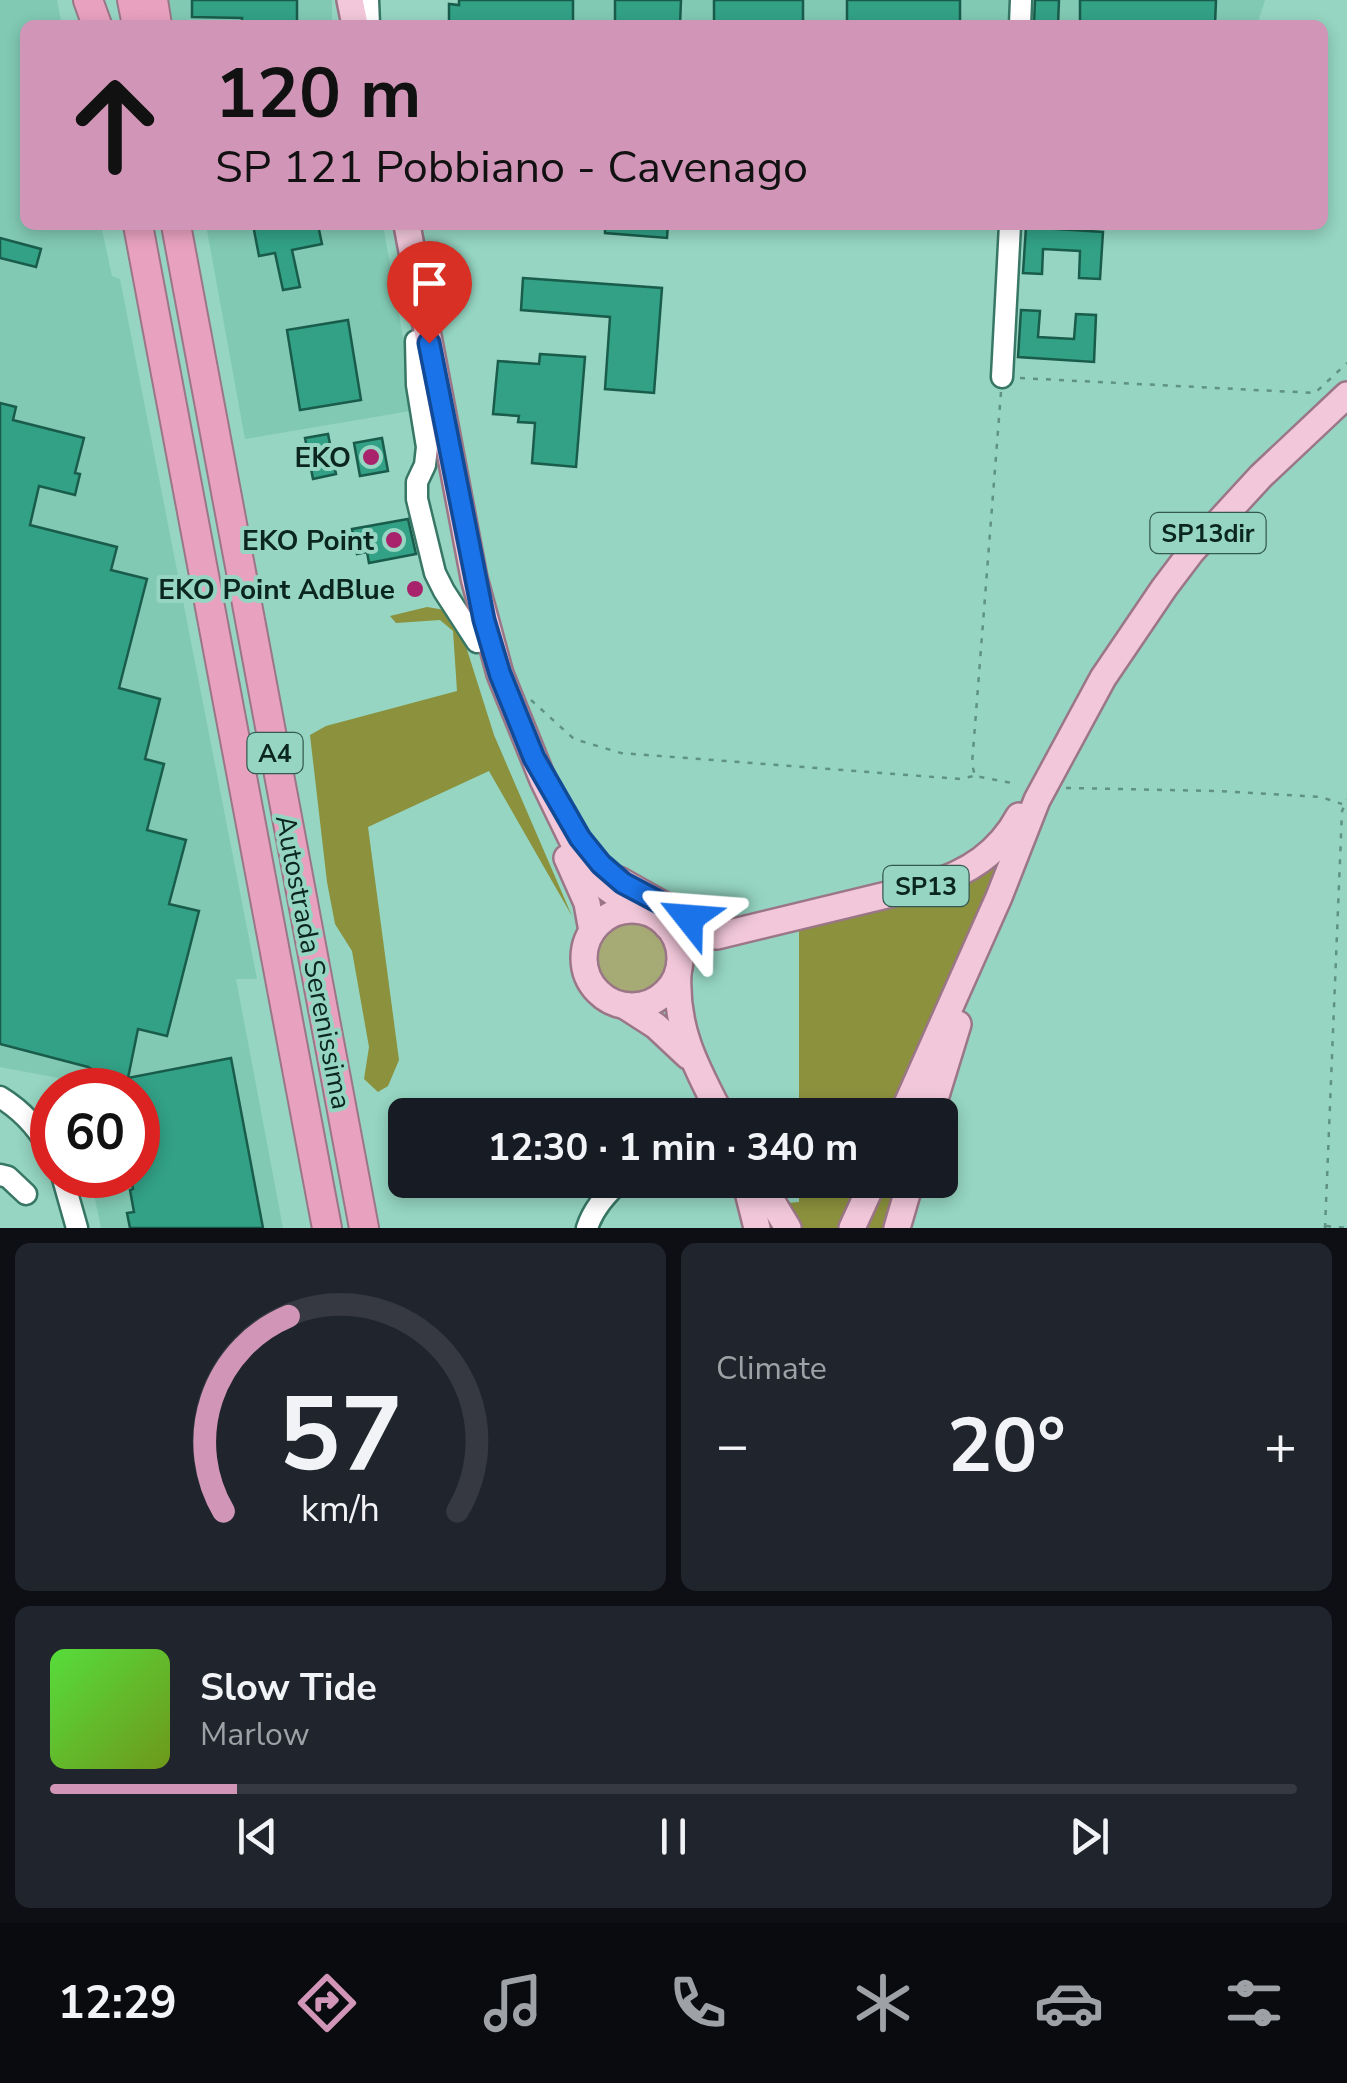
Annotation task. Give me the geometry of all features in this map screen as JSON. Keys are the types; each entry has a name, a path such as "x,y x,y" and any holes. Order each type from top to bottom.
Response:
{"highway":[{"name":"Autostrada Serenissima","path":"139,230 327,1228"},
{"name":"Autostrada Serenissima","path":"177,230 364,1228"},
{"path":"185,230 186,277"},
{"path":"297,1063 292,1115 310,1228"}],"main road":[{"path":"395,230 477,642 526,774 583,892 592,931"},
{"path":"408,230 474,578 486,631 506,690 553,803 585,863 603,885 667,926 678,944 678,1007 693,1061 712,1098"},
{"name":"SP13dir","path":"1019,845 1037,800 1094,693 1192,550 1347,395"},
{"name":"SP13","path":"667,926 712,936 960,874 980,862 1011,830 1062,728 1094,693"},
{"name":"SP13","path":"534,758 580,838 623,883 680,914 704,922 726,924 798,916"},
{"name":"SP13","path":"909,1098 1019,845"},
{"name":"SP13","path":"935,1098 1019,845"},
{"path":"638,910 611,914 592,931 584,953 588,980 605,998 626,1006 656,1026 693,1061"},
{"path":"626,1006 647,1004 662,996 679,968"},
{"path":"748,1198 756,1228"},
{"path":"770,1198 788,1228"},
{"path":"852,1228 866,1198"},
{"path":"897,1228 905,1198"}],"street":[{"path":"1002,377 1010,230"},
{"path":"0,1097 30,1122"},
{"path":"0,1175 8,1177 26,1194"},
{"path":"69,1198 78,1228"},
{"path":"587,1228 604,1198"}],"path":[{"path":"976,776 972,764 1002,377 1315,393 1347,363"},
{"path":"506,690 535,702 574,739 621,754 960,779 976,776 1017,784"},
{"path":"1055,788 1321,797 1343,805"},
{"path":"1347,800 1343,805 1325,1227 1347,1228"}],"shaded area":[{"path":"0,0 57,0 61,20 20,20 20,230 102,230 112,276 120,279 257,979 236,979 283,1228 101,1228 95,1198 160,1198 160,1068 30,1068 30,1073 0,1067"},
{"path":"165,0 332,0 332,20 169,20"},
{"path":"534,0 1014,0 1013,20 534,20"},
{"path":"1031,0 1265,0 1259,20 1030,20"},
{"path":"207,230 384,230 416,410 245,439"},
{"path":"427,607 451,611 494,735 572,916 489,771 368,827 399,1060 388,1086 378,1092 364,1079 369,1047 352,951 335,924 327,882 310,735 326,726 457,691 453,631 440,620 396,623 390,616"},
{"path":"1004,848 931,1098 799,1098 799,923"},
{"path":"630,919 658,930 669,958 658,986 630,997 602,986 591,958 602,930"},
{"path":"799,1198 901,1198 892,1228 763,1228 763,1205 799,1202"}],"building":[{"path":"192,0 297,0 297,20 192,17"},
{"path":"459,0 573,0 573,20 449,20 449,4 459,5"},
{"path":"615,0 681,0 680,20 615,20"},
{"path":"714,0 803,0 803,20 714,20"},
{"path":"847,0 960,0 960,20 847,20"},
{"path":"1035,0 1059,0 1058,20 1034,20"},
{"path":"1080,0 1216,0 1215,20 1080,20"},
{"path":"254,230 319,230 322,244 292,250 300,287 283,290 275,253 259,256"},
{"path":"605,230 668,230 667,238"},
{"path":"1026,230 1103,232 1100,279 1079,278 1080,251 1043,249 1042,274 1023,273"},
{"path":"0,238 41,249 36,267 0,258"},
{"path":"523,278 662,288 654,393 605,389 610,317 521,310"},
{"path":"1021,310 1040,311 1038,337 1074,339 1076,314 1096,315 1094,362 1018,357"},
{"path":"348,320 361,400 300,410 287,330"},
{"path":"540,354 585,357 576,467 532,463 535,423 518,422 519,416 493,414 498,361 539,364"},
{"path":"0,403 16,407 13,420 84,438 75,473 80,474 75,495 39,486 30,525 117,547 111,570 147,579 119,688 160,699 145,759 164,764 147,830 186,840 169,904 199,911 167,1036 138,1029 130,1068 90,1068 0,1044"},
{"path":"328,434 336,474 313,479 305,438"},
{"path":"382,438 388,471 360,476 354,443"},
{"path":"408,519 416,554 369,563 367,552 357,554 352,529"},
{"path":"231,1058 263,1228 130,1228 127,1213 134,1212 131,1198 160,1198 160,1072"}],"place":[{"name":"EKO","path":"371,457"},
{"name":"EKO Point","path":"394,540"},
{"name":"EKO Point AdBlue","path":"415,589"}],"route":[{"path":"429,343 484,620 500,674 534,758 570,823 601,864 623,883 689,918"}]}
